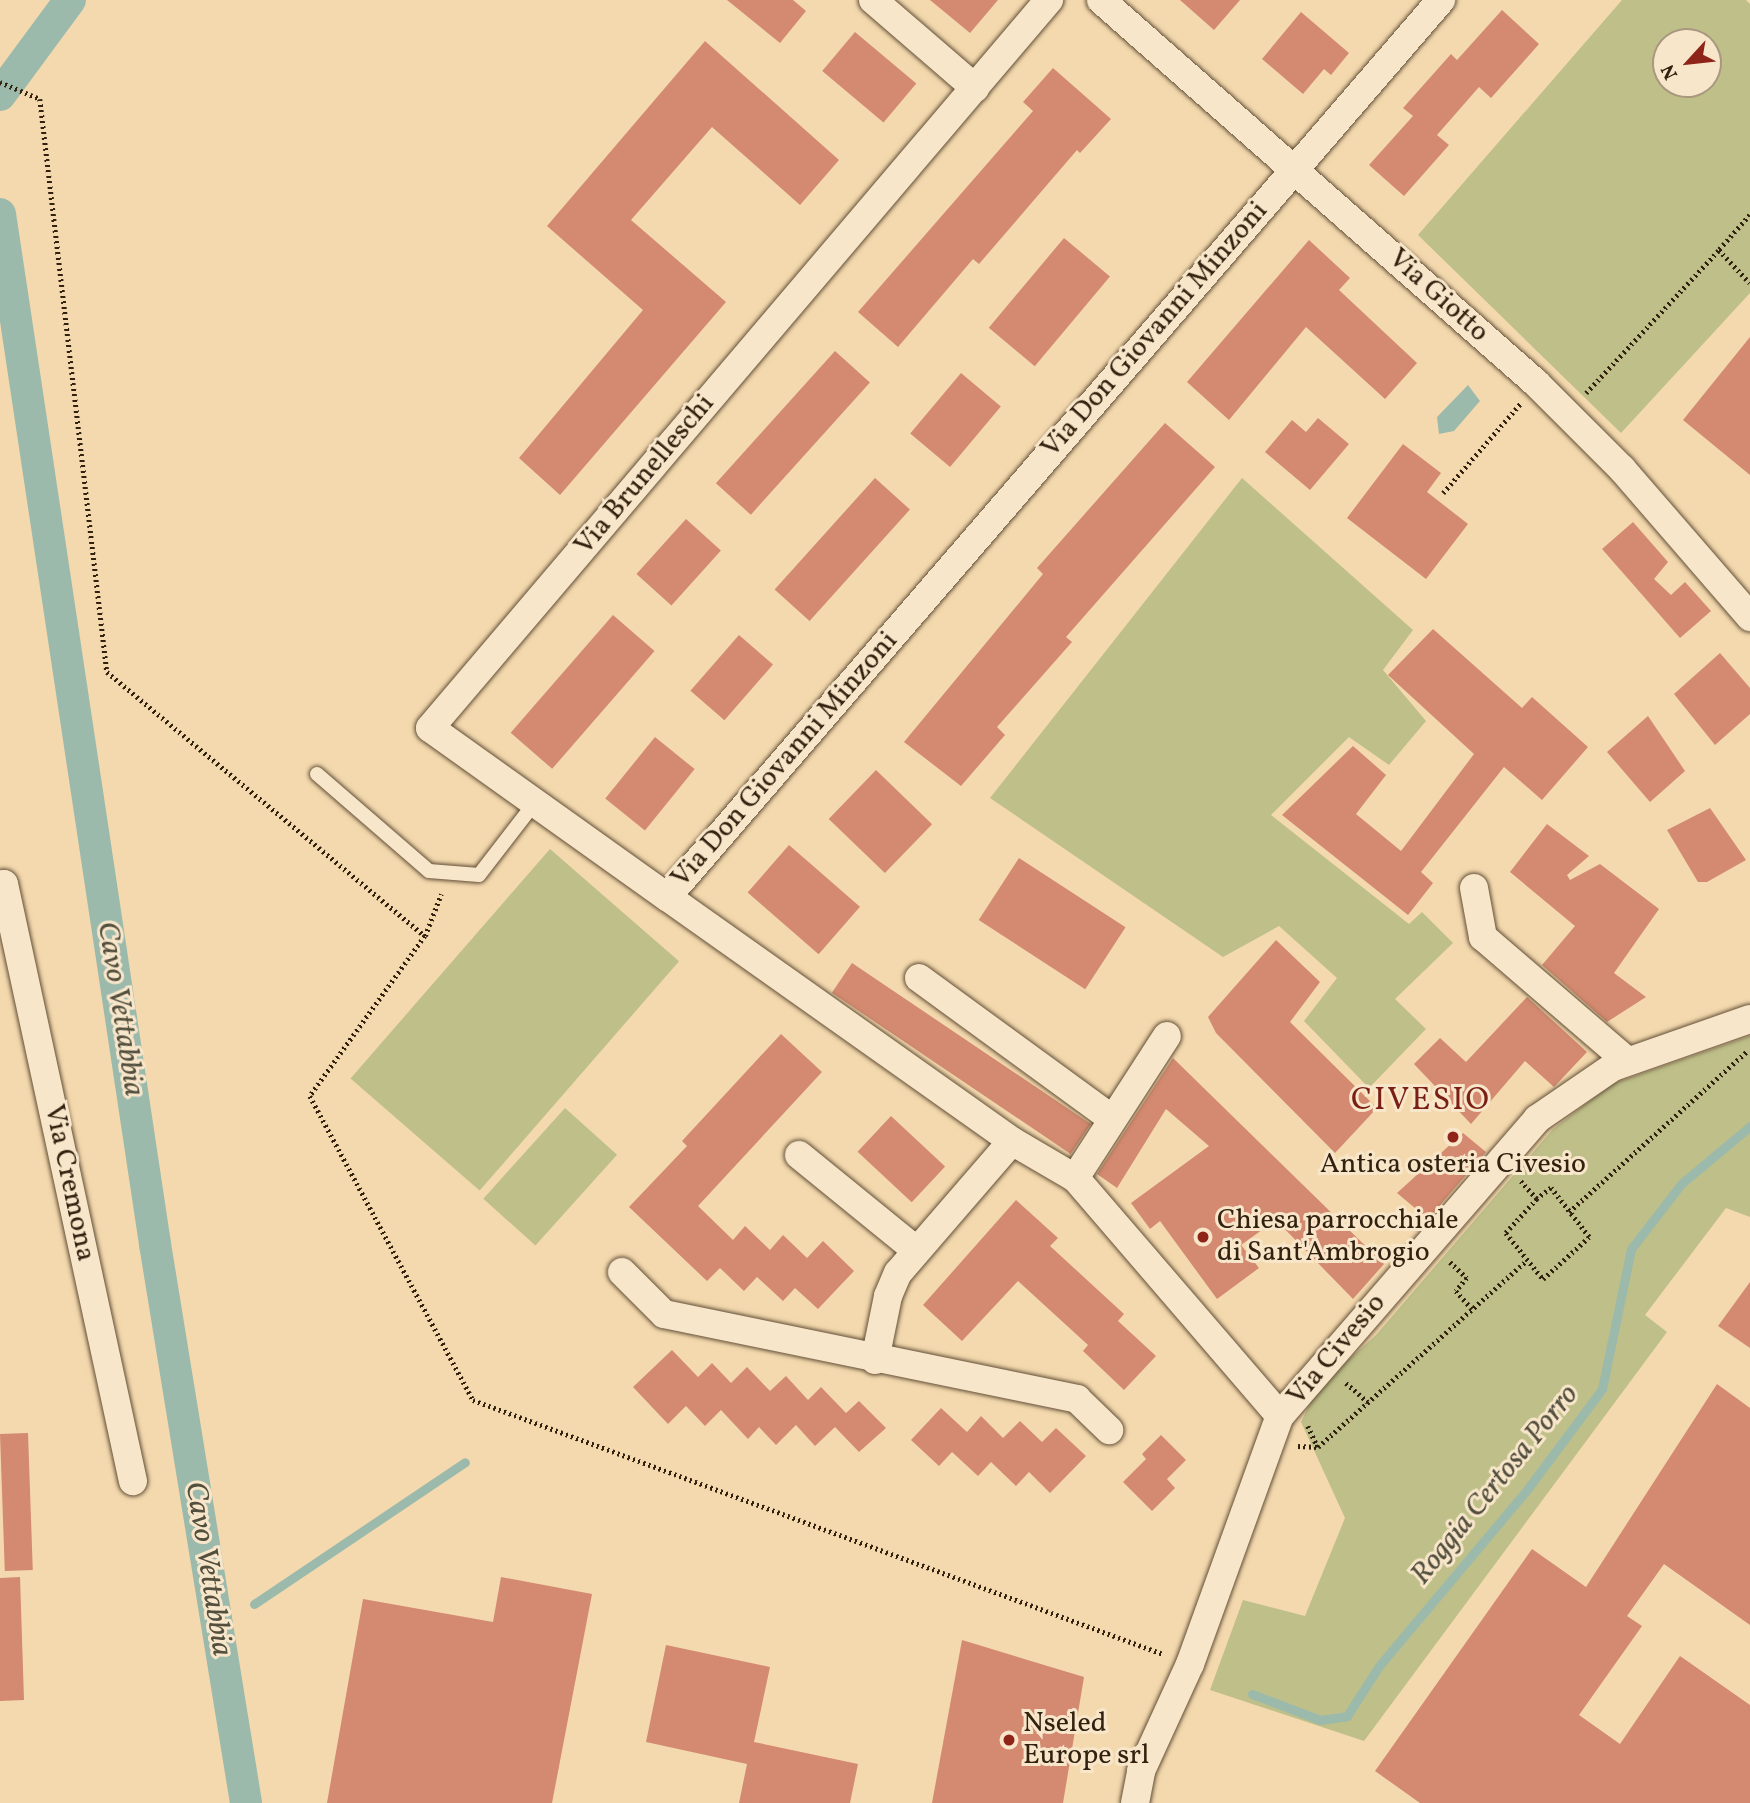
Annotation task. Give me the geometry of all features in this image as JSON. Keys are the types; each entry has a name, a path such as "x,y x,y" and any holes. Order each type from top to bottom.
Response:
{"street":[{"path":"873,0 975,88"},
{"name":"Via Brunelleschi","path":"667,897 537,800 430,728 1049,0"},
{"name":"Via Giotto","path":"1101,0 1536,383 1622,468 1750,617"},
{"name":"Via Don Giovanni Minzoni","path":"1293,1419 1075,1178 1012,1142 667,897 1441,0"},
{"name":"Via Cremona","path":"2,885 134,1481"},
{"path":"1474,888 1483,937 1627,1061"},
{"path":"919,978 1111,1118"},
{"name":"Via Civesio","path":"1135,1803 1141,1771 1190,1664 1293,1419 1537,1119 1568,1095 1627,1061 1750,1019"},
{"path":"1075,1178 1111,1118 1167,1036"},
{"path":"875,1360 888,1296 898,1273 1012,1142"},
{"path":"799,1155 916,1250"},
{"path":"622,1272 664,1314 875,1360 1077,1399 1109,1430"}],"lane":[{"path":"317,774 429,871 479,875 537,800"}],"path":[{"path":"0,82 40,99 107,672 425,936"},
{"path":"1567,414 1750,215"},
{"path":"1719,250 1750,283"},
{"path":"1443,493 1536,383"},
{"path":"450,872 425,936 310,1096 473,1400 1190,1664"},
{"path":"1737,1045 1750,1042"},
{"path":"1569,1212 1750,1048"},
{"path":"1508,1186 1517,1176 1537,1199"},
{"path":"1550,1188 1589,1237 1543,1279 1506,1233 1537,1199 1550,1188"},
{"path":"1444,1256 1467,1278 1456,1291 1472,1309"},
{"path":"1293,1446 1318,1447 1527,1260"},
{"path":"1293,1419 1318,1447"}],"green space":[{"path":"1622,0 1746,0 1750,4 1750,293 1621,433 1418,235"},
{"path":"1242,478 1413,630 1383,670 1426,721 1389,765 1349,737 1271,815 1409,924 1422,912 1453,943 1395,999 1426,1029 1369,1088 1304,1021 1337,978 1279,926 1223,957 990,798"},
{"path":"550,849 679,961 480,1191 351,1078"},
{"path":"1750,1036 1750,1217 1726,1208 1645,1315 1667,1332 1364,1741 1210,1690 1243,1600 1305,1616 1345,1518 1301,1422 1318,1387 1376,1335 1553,1129 1612,1084"},
{"path":"565,1108 617,1155 535,1246 483,1199"}],"shaded area":[{"path":"1468,385 1480,401 1454,431 1439,434 1437,417"}],"building":[{"path":"727,0 793,0 806,11 780,43"},
{"path":"930,0 998,0 970,33"},
{"path":"1180,0 1240,0 1214,30"},
{"path":"1502,10 1539,44 1491,98 1479,87 1437,135 1449,145 1404,196 1369,165 1413,116 1403,108 1451,54 1457,60"},
{"path":"1301,12 1349,53 1331,75 1324,69 1303,94 1262,59"},
{"path":"855,32 916,83 884,122 822,71"},
{"path":"705,41 839,160 800,205 712,127 631,220 726,302 560,495 519,458 643,310 547,226"},
{"path":"1053,68 1111,119 1080,153 1077,150 979,264 973,259 898,347 858,312 1033,111 1023,102"},
{"path":"1064,238 1110,277 1035,366 989,328"},
{"path":"1309,240 1350,278 1339,290 1417,363 1385,399 1306,327 1229,420 1187,382"},
{"path":"1750,337 1750,475 1683,420"},
{"path":"835,351 870,382 751,515 716,483"},
{"path":"961,373 1001,406 950,467 910,434"},
{"path":"1318,418 1349,444 1310,490 1265,452 1292,420 1306,432"},
{"path":"1165,423 1215,467 1066,637 1072,642 997,727 1005,735 961,786 904,742 1043,574 1037,568"},
{"path":"1403,444 1441,473 1427,492 1468,524 1426,579 1347,518"},
{"path":"875,478 910,509 810,621 775,589"},
{"path":"686,519 721,550 671,605 636,574"},
{"path":"1633,522 1668,562 1654,579 1671,595 1685,582 1711,611 1680,638 1602,549"},
{"path":"613,615 655,651 552,769 511,733"},
{"path":"1433,629 1522,708 1532,697 1588,747 1542,800 1504,767 1421,872 1433,883 1408,915 1282,815 1353,746 1386,775 1356,814 1401,851 1474,754 1388,675"},
{"path":"739,635 773,665 724,720 690,691"},
{"path":"1720,653 1750,688 1750,714 1715,745 1674,694"},
{"path":"1648,716 1685,771 1650,802 1607,752"},
{"path":"655,737 695,769 645,830 605,798"},
{"path":"876,770 932,824 885,873 829,819"},
{"path":"1710,808 1746,860 1707,882 1698,882 1667,830"},
{"path":"1547,824 1589,856 1567,875 1570,880 1600,864 1659,909 1614,973 1646,997 1607,1022 1542,965 1575,926 1510,872"},
{"path":"789,845 860,907 819,954 748,893"},
{"path":"1019,858 1126,927 1085,989 979,920"},
{"path":"1276,940 1320,982 1290,1022 1377,1108 1335,1153 1216,1033 1208,1017"},
{"path":"852,963 1091,1124 1071,1154 832,993"},
{"path":"1527,997 1587,1052 1554,1087 1525,1061 1471,1124 1414,1064 1440,1038 1466,1062"},
{"path":"781,1034 822,1072 698,1206 733,1240 745,1226 770,1250 783,1235 807,1258 823,1241 854,1271 818,1309 795,1288 783,1301 757,1277 744,1291 720,1268 707,1281 629,1207 687,1146 682,1141"},
{"path":"1173,1058 1384,1264 1353,1299 1276,1220 1241,1245 1259,1268 1217,1299 1160,1221 1150,1229 1131,1203 1209,1146 1166,1109 1117,1188 1097,1174"},
{"path":"891,1116 945,1166 912,1202 858,1152"},
{"path":"1463,1133 1486,1152 1428,1219 1397,1193"},
{"path":"1016,1200 1058,1238 1050,1246 1124,1314 1118,1321 1156,1356 1124,1390 1083,1351 1088,1345 1018,1281 962,1341 923,1305"},
{"path":"1750,1282 1750,1348 1718,1326"},
{"path":"672,1350 698,1377 712,1363 731,1383 747,1367 770,1391 786,1376 808,1400 821,1387 846,1413 859,1401 886,1428 859,1452 835,1427 815,1446 796,1425 776,1445 759,1427 748,1439 721,1410 705,1426 686,1406 668,1424 633,1387"},
{"path":"1717,1384 1750,1408 1750,1625 1664,1564 1627,1616 1642,1626 1579,1715 1620,1744 1680,1656 1750,1705 1750,1803 1420,1803 1375,1771 1532,1549 1586,1587"},
{"path":"941,1408 967,1432 981,1416 1003,1438 1020,1421 1042,1442 1056,1428 1086,1456 1050,1493 1029,1472 1016,1486 991,1462 978,1476 952,1452 939,1466 911,1440"},
{"path":"28,1433 33,1570 5,1571 0,1434"},
{"path":"1161,1435 1186,1460 1167,1479 1175,1488 1152,1511 1123,1482 1146,1459 1142,1454"},
{"path":"20,1577 24,1700 0,1701 0,1578"},
{"path":"501,1577 592,1594 552,1803 327,1803 363,1599 493,1622"},
{"name":"Nseled Europe srl","path":"962,1640 1084,1677 1063,1803 932,1803"},
{"path":"666,1645 770,1667 754,1742 858,1764 850,1803 739,1803 747,1764 646,1742"}],"waterway":[{"name":"Cavo Vettabbia","path":"0,95 70,0"},
{"name":"Cavo Vettabbia","path":"0,214 155,1244 246,1803"},
{"name":"Roggia Certosa Porro","path":"1252,1694 1320,1720 1347,1716 1379,1666 1529,1487 1602,1389 1631,1249 1681,1184 1750,1126"},
{"name":"Roggia Certosa Porro","path":"254,1604 465,1462"}],"place":[{"name":"Antica osteria Civesio","path":"1453,1137"},
{"name":"Chiesa parrocchiale di Sant'Ambrogio","path":"1203,1237"},
{"name":"Nseled Europe srl","path":"1009,1740"}],"district":[{"name":"CIVESIO","path":"1421,1101"}]}
